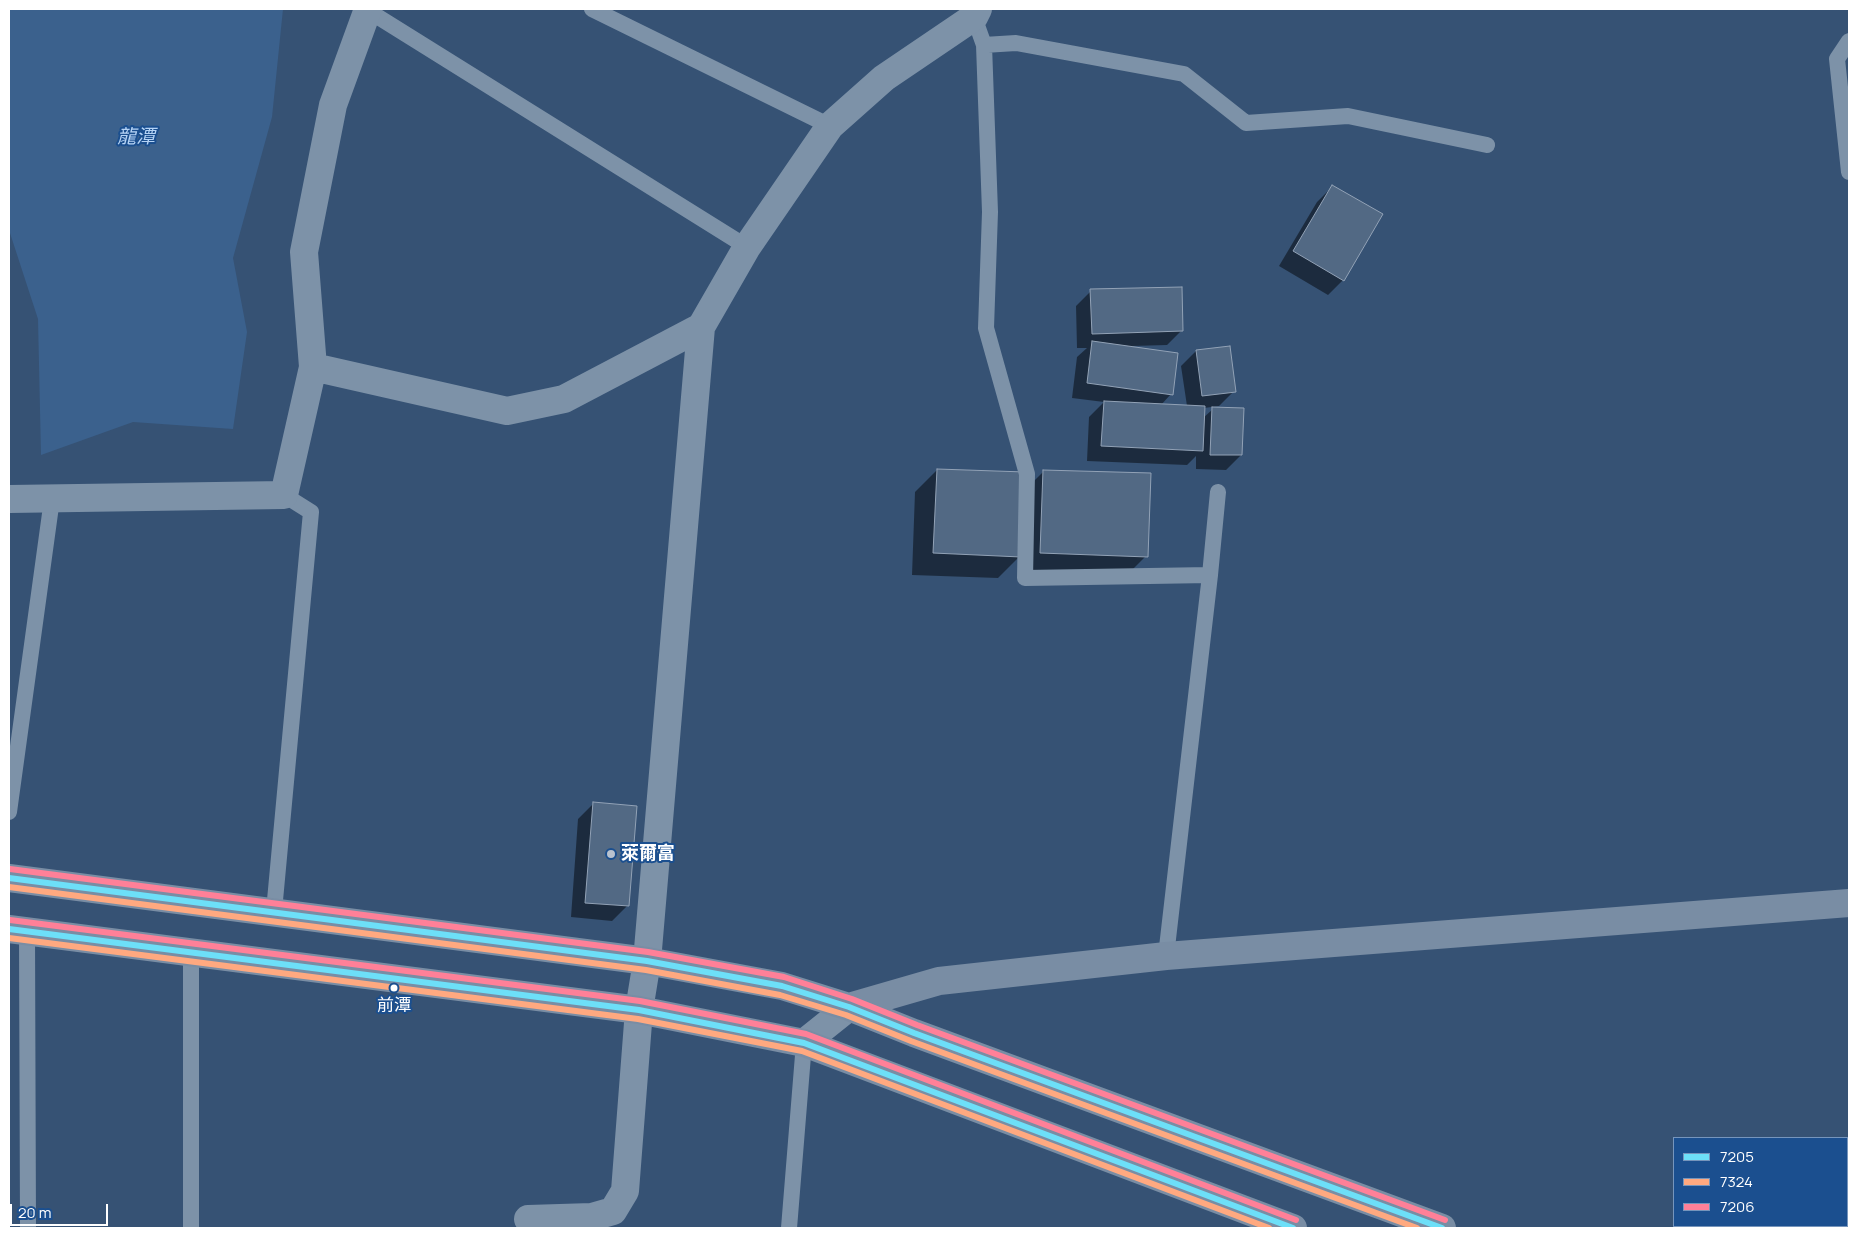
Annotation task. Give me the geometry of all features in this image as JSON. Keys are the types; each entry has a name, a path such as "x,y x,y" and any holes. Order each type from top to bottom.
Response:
{"main road":[{"path":"9,878 274,911 646,961 782,986 849,1007 914,1033 1442,1228"},
{"path":"849,1007 939,981 1166,956 1849,903"},
{"path":"18,930 639,1010 804,1043 1293,1228"}],"street":[{"path":"9,499 52,500 284,495 314,367 304,252 333,104 367,10"},
{"path":"528,1219 592,1217 613,1211 625,1191 639,1010 646,961 701,327 748,247 830,126 884,78 976,13"},
{"path":"314,367 507,411 564,399 701,327"},
{"path":"804,1043 849,1007"}],"lane":[{"path":"592,9 830,126"},
{"path":"367,10 748,247"},
{"path":"976,13 984,45 990,212 986,328 1027,474 1025,578 1210,575"},
{"path":"1849,41 1837,59 1849,172"},
{"path":"984,45 1016,43 1184,74 1246,123 1348,116 1487,146"},
{"path":"1166,956 1218,492"},
{"path":"274,911 311,512 284,495"},
{"path":"9,812 52,500"},
{"path":"18,930 28,1228"},
{"path":"191,953 191,1228"},
{"path":"789,1228 804,1043"}],"water":[{"name":"龍潭","path":"9,9 283,9 272,117 233,258 247,332 233,429 133,422 41,455 38,319 9,230"}],"building":[{"path":"1332,185 1383,214 1344,281 1293,251"},
{"path":"1182,287 1183,331 1092,334 1090,289"},
{"path":"1092,341 1178,353 1173,395 1087,383"},
{"path":"1230,346 1236,392 1202,396 1196,350"},
{"path":"1104,401 1205,406 1203,451 1101,446"},
{"path":"1212,407 1244,408 1242,455 1210,455"},
{"path":"937,469 1025,472 1021,557 933,553"},
{"path":"1043,470 1151,473 1148,557 1040,553"},
{"name":"萊爾富","path":"593,802 637,806 629,906 585,903"}],"transit line":[{"name":"7206","path":"10,869 648,952 784,977 852,999 917,1025 1445,1220"},
{"name":"7205","path":"9,878 647,961 782,986 849,1007 914,1033 1442,1228"},
{"name":"7324","path":"9,887 646,970 780,995 846,1015 911,1041 1417,1228"},
{"name":"7206","path":"10,920 640,1001 806,1034 1296,1220"},
{"name":"7205","path":"9,929 639,1010 804,1043 1293,1228"},
{"name":"7324","path":"9,938 638,1019 802,1051 1269,1228"}],"place":[{"name":"萊爾富","path":"611,854"},
{"name":"前潭","path":"394,988"}]}
